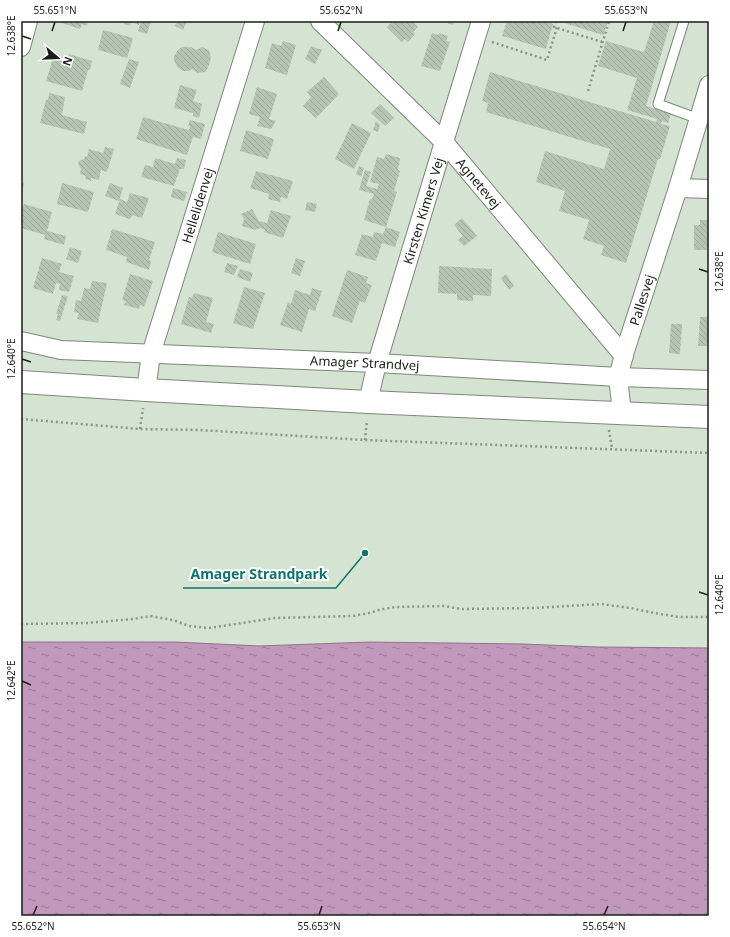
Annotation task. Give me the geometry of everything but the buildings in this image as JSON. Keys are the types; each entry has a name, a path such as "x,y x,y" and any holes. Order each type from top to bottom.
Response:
{"street":[{"path":"21,47 28,21"},
{"name":"Hellelidenvej","path":"146,390 151,354 254,21"},
{"name":"Agnetevej","path":"320,21 444,142 624,356"},
{"name":"Kirsten Kimers Vej","path":"368,402 377,363 479,29"},
{"name":"Pallesvej","path":"622,413 618,377 709,85"},
{"path":"678,188 709,189"},
{"name":"Amager Strandvej","path":"21,341 61,350 377,363 618,377 709,380"},
{"path":"21,382 368,402 709,417"}],"lane":[{"path":"684,21 658,104 699,119"}],"path":[{"path":"556,21 554,27 602,42"},
{"path":"588,91 609,21"},
{"path":"479,29 547,60 557,27"},
{"path":"21,419 140,429 199,430 365,440 709,453"},
{"path":"21,624 88,622 133,619 150,616 173,620 189,626 209,628 275,618 353,616 369,614 378,610 394,607 444,606 461,609 534,608 601,604 679,617 709,617"}],"water":[{"path":"21,642 175,642 259,646 370,642 709,648 709,916 21,916"}],"place":[{"name":"Amager Strandpark","path":"365,553"}]}
